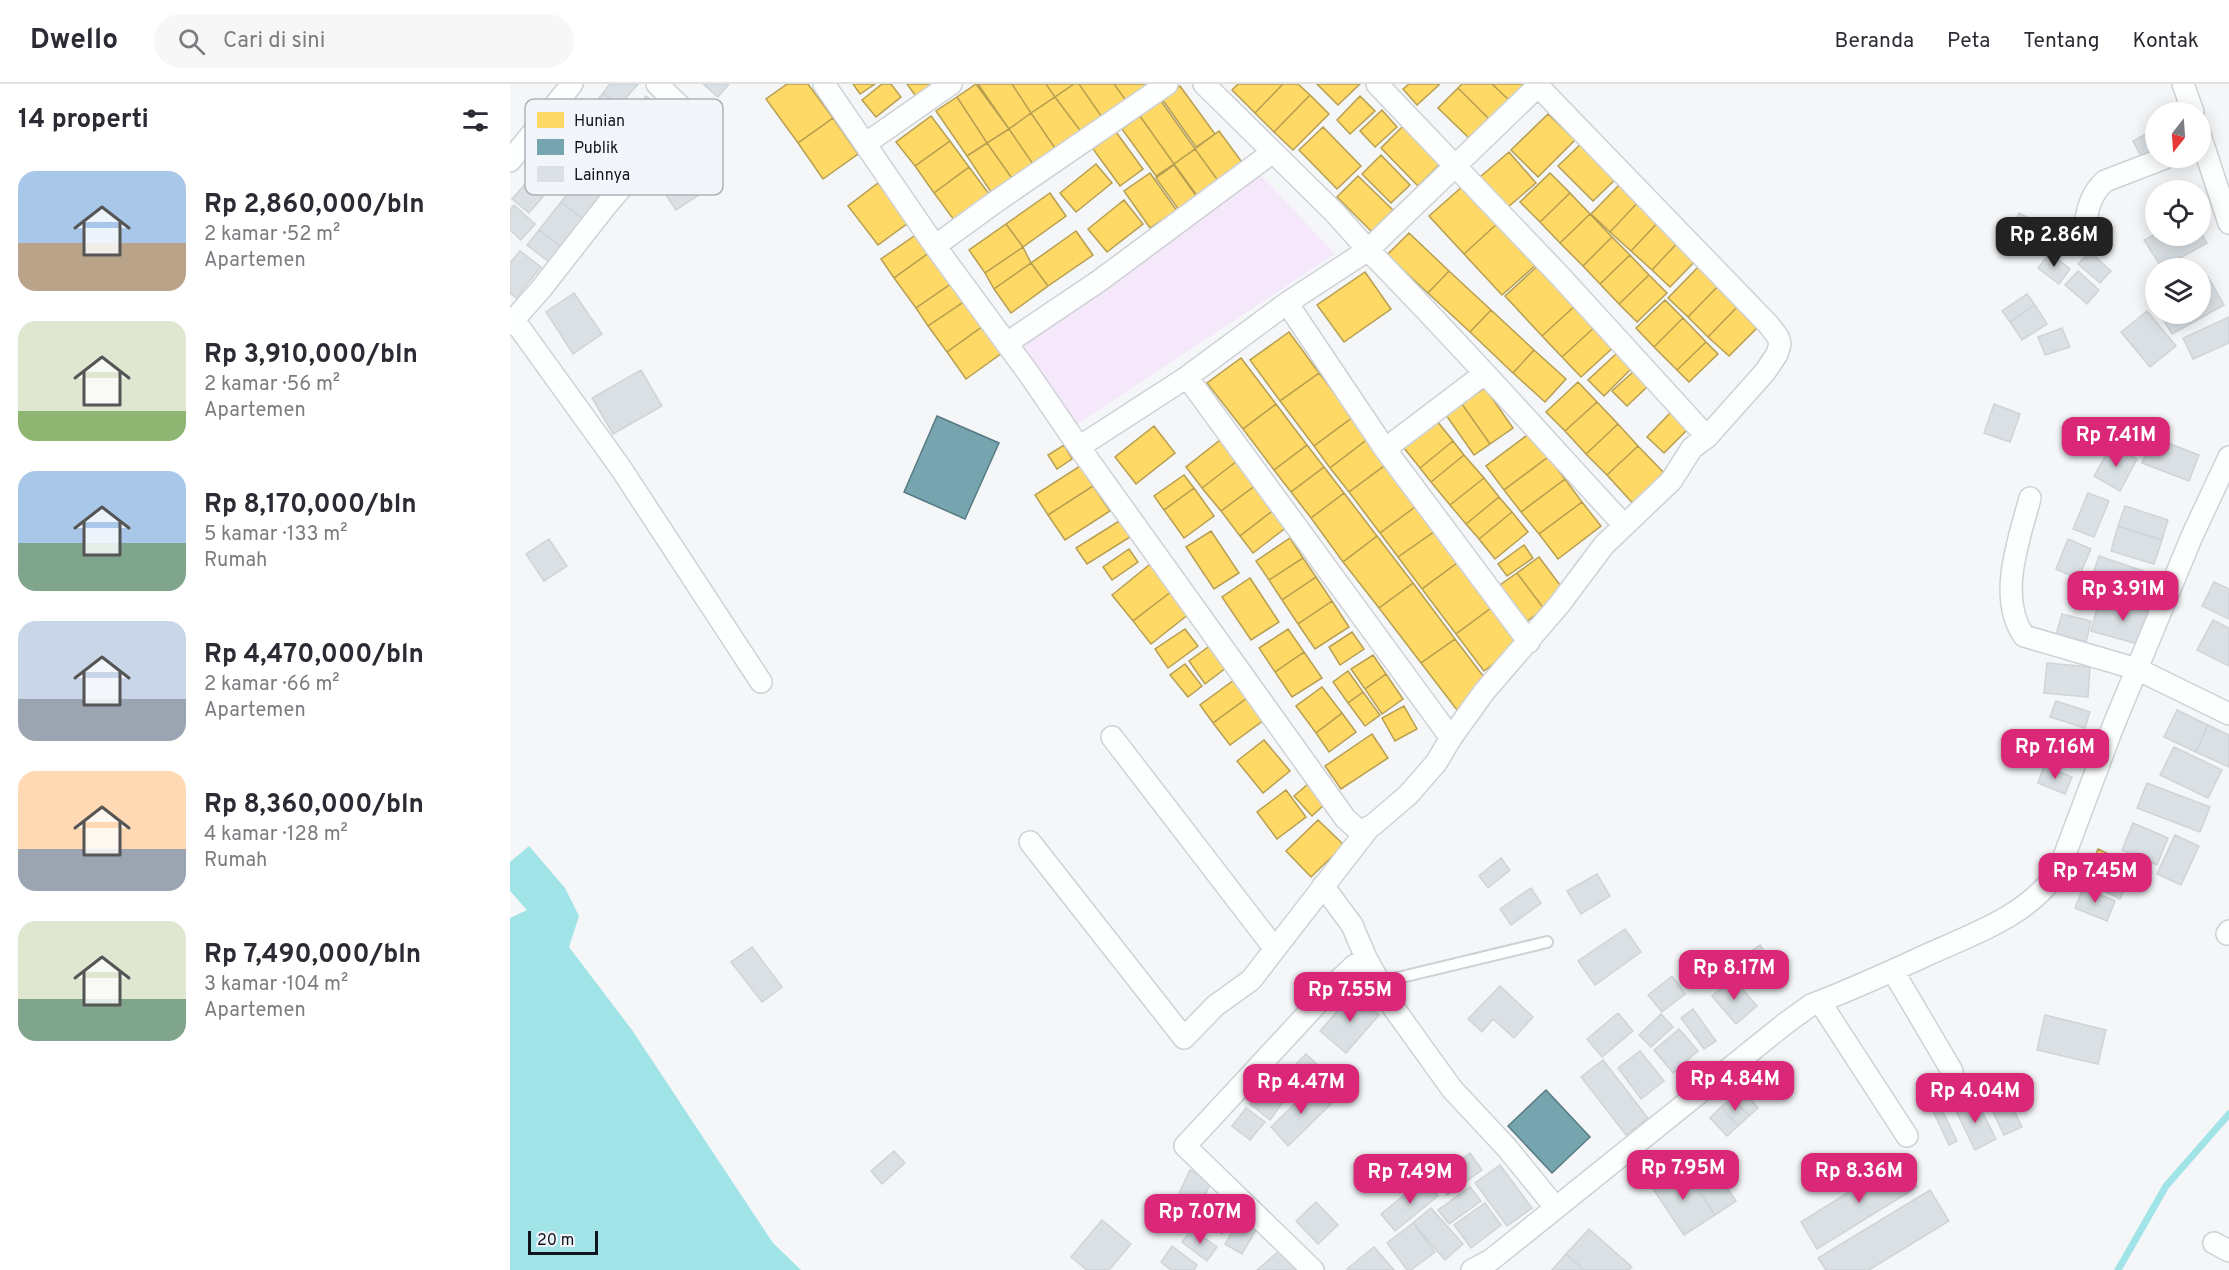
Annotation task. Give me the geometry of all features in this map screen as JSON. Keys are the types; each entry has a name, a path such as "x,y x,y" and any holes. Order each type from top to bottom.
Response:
{"street":[{"path":"560,99 572,84"},
{"path":"657,84 673,99"},
{"path":"824,84 935,246 1007,343 1345,818 1357,829 1368,829"},
{"path":"866,144 951,84"},
{"path":"935,246 994,202 1167,84"},
{"path":"1204,84 1335,213 1368,250 1439,321 1484,374 1623,524"},
{"path":"1377,84 1560,276 1707,437"},
{"path":"2183,84 2189,102"},
{"path":"1030,842 1184,1038 1215,1006 1251,980 1368,829 1407,795 1436,763 1484,692 1559,605 1604,544 1671,481 1692,448 1707,437 1774,359 1780,344 1768,324 1537,85 1368,250 1287,303 1187,377 1079,447"},
{"path":"510,160 525,142"},
{"path":"1007,343 1099,281 1273,152"},
{"path":"2083,234 2091,198 2100,186 2105,181 2145,166"},
{"path":"2210,168 2229,223"},
{"path":"615,195 512,322 620,466 760,682"},
{"path":"1287,303 1385,449 1529,642"},
{"path":"1385,449 1484,374"},
{"path":"1187,377 1451,738"},
{"path":"1488,1267 1555,1207 1810,1005 1893,971 1983,930 2014,913 2049,885 2059,870 2112,729 2192,536 2229,457"},
{"path":"2030,498 2017,548 2011,593 2016,623 2024,636 2137,669 2229,714"},
{"path":"1112,737 1275,949"},
{"path":"1323,886 1352,925 1366,958 1394,1007 1452,1089 1507,1148 1555,1207"},
{"path":"1313,1270 1185,1146 1338,981 1366,958"},
{"path":"1893,971 1952,1071"},
{"path":"1820,1002 1907,1136"}],"lane":[{"path":"1381,982 1547,942"}],"shaded area":[{"path":"1254,168 1335,254 1070,429 1010,341"}],"water":[{"path":"529,846 565,888 579,916 569,947 632,1030 773,1243 801,1270 510,1270 510,918 527,910 510,891 510,862"}],"building: Hunian":[{"path":"787,84 808,84 833,118 798,143 766,99"},
{"path":"853,84 875,84 860,94"},
{"path":"882,84 891,84 901,97 876,117 862,100"},
{"path":"907,84 944,84 920,102"},
{"path":"976,84 1009,129 987,143 957,97"},
{"path":"978,84 1012,84 1031,113 1009,129"},
{"path":"1012,84 1046,84 1055,97 1031,113"},
{"path":"1046,84 1074,84 1055,97"},
{"path":"1074,84 1079,84 1106,123 1085,137 1055,97"},
{"path":"1079,84 1114,84 1130,106 1106,123"},
{"path":"1114,84 1162,84 1130,106"},
{"path":"1238,84 1283,84 1255,113 1232,90"},
{"path":"1283,84 1298,84 1310,95 1274,132 1255,113"},
{"path":"1317,84 1360,84 1338,105"},
{"path":"1409,84 1439,85 1417,105 1403,89"},
{"path":"1462,84 1492,84 1510,101 1491,121 1458,88"},
{"path":"1492,84 1527,84 1510,101"},
{"path":"1180,86 1215,134 1196,147 1162,99"},
{"path":"1458,88 1491,121 1471,140 1438,108"},
{"path":"1310,95 1329,114 1293,150 1274,132"},
{"path":"1360,96 1375,111 1350,134 1337,120"},
{"path":"957,97 987,143 967,156 936,111"},
{"path":"1055,97 1085,137 1059,154 1031,113"},
{"path":"1161,101 1195,149 1174,164 1140,116"},
{"path":"1382,110 1397,127 1375,147 1360,131"},
{"path":"1031,113 1059,154 1037,170 1009,129"},
{"path":"1548,114 1575,140 1538,177 1511,150"},
{"path":"931,116 950,141 915,166 896,142"},
{"path":"1140,116 1174,164 1156,176 1122,129"},
{"path":"833,118 858,154 823,179 798,143"},
{"path":"1403,126 1440,164 1418,186 1381,148"},
{"path":"1323,127 1361,166 1337,189 1299,150"},
{"path":"1009,129 1037,170 1016,184 987,143"},
{"path":"1219,131 1244,165 1219,182 1195,149"},
{"path":"1116,132 1143,169 1120,186 1093,149"},
{"path":"1585,140 1620,175 1593,201 1558,166"},
{"path":"950,141 969,167 934,193 915,166"},
{"path":"987,143 1016,184 995,198 967,156"},
{"path":"1195,149 1219,182 1198,197 1174,164"},
{"path":"1509,152 1536,183 1507,208 1480,177"},
{"path":"1381,155 1410,185 1391,203 1362,174"},
{"path":"1096,164 1112,183 1076,212 1060,193"},
{"path":"1174,165 1197,197 1179,210 1156,178"},
{"path":"969,167 992,198 957,224 934,193"},
{"path":"1150,173 1177,211 1150,228 1124,191"},
{"path":"1550,173 1570,193 1540,222 1520,202"},
{"path":"1358,176 1393,210 1372,232 1337,197"},
{"path":"1622,182 1641,199 1610,232 1591,214"},
{"path":"878,183 908,223 878,245 848,206"},
{"path":"1464,185 1499,222 1464,254 1429,216"},
{"path":"1050,193 1066,216 1023,247 1006,224"},
{"path":"1570,193 1590,214 1560,243 1540,222"},
{"path":"1641,199 1661,219 1631,251 1610,232"},
{"path":"1124,200 1143,224 1107,252 1088,229"},
{"path":"1590,214 1612,237 1583,266 1560,243"},
{"path":"1661,219 1682,238 1652,270 1631,251"},
{"path":"1499,222 1537,264 1502,295 1464,254"},
{"path":"1006,224 1023,247 985,273 969,250"},
{"path":"1076,231 1093,255 1048,286 1031,263"},
{"path":"1409,233 1449,271 1428,293 1387,255"},
{"path":"917,234 930,252 894,278 881,259"},
{"path":"1612,237 1630,255 1600,284 1583,266"},
{"path":"1682,238 1701,255 1670,287 1652,270"},
{"path":"1023,247 1031,263 994,289 985,273"},
{"path":"930,252 952,283 916,308 894,278"},
{"path":"1630,255 1649,275 1619,304 1600,284"},
{"path":"1031,263 1048,286 1011,313 994,289"},
{"path":"1541,263 1578,303 1542,336 1505,296"},
{"path":"1701,264 1721,283 1688,317 1668,298"},
{"path":"1449,271 1491,310 1470,332 1428,293"},
{"path":"1365,272 1391,309 1344,342 1317,305"},
{"path":"1649,275 1667,293 1637,322 1619,304"},
{"path":"952,283 965,301 928,326 916,308"},
{"path":"1721,283 1741,303 1708,337 1688,317"},
{"path":"1665,300 1683,318 1654,347 1636,328"},
{"path":"965,301 983,326 947,352 928,326"},
{"path":"1578,303 1598,324 1562,357 1542,336"},
{"path":"1741,303 1762,323 1729,356 1708,337"},
{"path":"1491,310 1534,350 1513,373 1470,332"},
{"path":"1683,318 1706,342 1677,370 1654,347"},
{"path":"1598,324 1617,344 1581,377 1562,357"},
{"path":"983,326 1002,353 966,379 947,352"},
{"path":"1289,332 1319,373 1280,401 1250,360"},
{"path":"1706,342 1718,354 1689,382 1677,370"},
{"path":"1534,350 1566,379 1545,402 1513,373"},
{"path":"1618,352 1633,367 1604,396 1588,380"},
{"path":"1241,358 1276,404 1243,429 1207,383"},
{"path":"1634,371 1648,386 1627,406 1612,391"},
{"path":"1319,373 1353,417 1314,446 1280,401"},
{"path":"1578,382 1597,402 1565,431 1546,412"},
{"path":"1485,388 1513,428 1490,444 1462,404"},
{"path":"1597,402 1618,424 1586,454 1565,431"},
{"path":"1276,404 1307,445 1274,470 1243,429"},
{"path":"1462,404 1490,444 1474,455 1446,415"},
{"path":"1671,412 1688,429 1664,453 1647,437"},
{"path":"1353,417 1369,438 1330,468 1314,446"},
{"path":"1437,421 1453,441 1420,468 1404,448"},
{"path":"1618,424 1638,446 1607,475 1586,454"},
{"path":"1154,426 1175,453 1136,484 1115,457"},
{"path":"1530,433 1548,457 1504,490 1486,466"},
{"path":"1369,438 1388,463 1349,492 1330,468"},
{"path":"1220,440 1237,461 1202,488 1186,467"},
{"path":"1453,441 1464,455 1431,482 1420,468"},
{"path":"1064,445 1072,459 1057,469 1048,455"},
{"path":"1307,445 1324,467 1291,492 1274,470"},
{"path":"1638,446 1669,478 1637,508 1607,475"},
{"path":"1464,455 1484,478 1450,505 1431,482"},
{"path":"1548,457 1565,479 1521,512 1504,490"},
{"path":"1237,461 1256,485 1221,511 1202,488"},
{"path":"1388,463 1419,504 1380,533 1349,492"},
{"path":"1080,466 1093,486 1048,515 1035,495"},
{"path":"1324,467 1344,493 1311,518 1291,492"},
{"path":"1184,475 1194,488 1164,510 1154,496"},
{"path":"1484,478 1499,497 1466,524 1450,505"},
{"path":"1565,479 1582,502 1539,534 1521,512"},
{"path":"1256,485 1275,509 1240,536 1221,511"},
{"path":"1093,486 1110,511 1065,540 1048,515"},
{"path":"1194,488 1214,516 1184,538 1164,510"},
{"path":"1344,493 1377,536 1343,562 1311,518"},
{"path":"1499,497 1512,512 1479,539 1466,524"},
{"path":"1582,502 1601,526 1558,559 1539,534"},
{"path":"1419,504 1438,529 1398,557 1380,533"},
{"path":"1275,509 1288,526 1253,553 1240,536"},
{"path":"1512,512 1528,532 1495,559 1479,539"},
{"path":"1119,521 1130,537 1087,564 1076,548"},
{"path":"1438,529 1461,560 1422,589 1398,557"},
{"path":"1211,531 1239,573 1214,589 1186,547"},
{"path":"1377,536 1413,583 1379,608 1343,562"},
{"path":"1290,538 1303,558 1269,580 1256,561"},
{"path":"1524,545 1533,558 1507,576 1498,564"},
{"path":"1129,549 1138,562 1112,580 1103,567"},
{"path":"1539,557 1566,593 1544,609 1517,573"},
{"path":"1303,558 1316,577 1282,600 1269,580"},
{"path":"1461,560 1495,605 1456,634 1422,589"},
{"path":"1154,561 1176,588 1133,621 1112,595"},
{"path":"1517,573 1544,609 1527,621 1500,585"},
{"path":"1316,577 1332,601 1298,624 1282,600"},
{"path":"1250,578 1279,622 1251,640 1222,597"},
{"path":"1413,583 1455,639 1421,663 1379,608"},
{"path":"1176,588 1194,610 1151,644 1133,621"},
{"path":"1332,601 1349,627 1315,649 1298,624"},
{"path":"1495,605 1523,642 1484,671 1456,634"},
{"path":"1185,629 1198,646 1168,668 1155,649"},
{"path":"1288,629 1304,652 1275,672 1259,648"},
{"path":"1352,632 1364,649 1340,665 1329,647"},
{"path":"1455,639 1490,685 1457,710 1421,663"},
{"path":"1211,645 1227,667 1205,684 1189,661"},
{"path":"1304,652 1322,678 1292,697 1275,672"},
{"path":"1373,655 1386,674 1365,689 1351,669"},
{"path":"1185,664 1202,686 1188,697 1170,675"},
{"path":"1348,671 1363,692 1348,703 1333,682"},
{"path":"1386,674 1403,699 1382,714 1365,689"},
{"path":"1234,680 1247,698 1213,723 1200,705"},
{"path":"1322,687 1342,713 1316,733 1296,706"},
{"path":"1363,692 1380,715 1365,726 1348,703"},
{"path":"1247,698 1264,720 1230,745 1213,723"},
{"path":"1404,706 1417,729 1395,741 1382,718"},
{"path":"1342,713 1356,732 1329,752 1316,733"},
{"path":"1372,734 1388,758 1341,789 1325,766"},
{"path":"1264,740 1290,771 1263,793 1237,761"},
{"path":"1308,784 1325,804 1312,816 1294,796"},
{"path":"1286,790 1306,817 1277,839 1257,812"},
{"path":"1318,820 1344,845 1311,877 1286,851"},
{"path":"2098,849 2134,866 2126,886 2090,869"}],"building: Publik":[{"path":"937,416 999,443 965,519 904,492"},
{"path":"1546,1090 1590,1137 1552,1173 1508,1126"}],"building: Lainnya":[{"path":"610,84 638,84 625,99 610,99 603,93"},
{"path":"703,84 729,84 718,97"},
{"path":"603,93 610,99 598,99"},
{"path":"2145,135 2145,163 2133,141"},
{"path":"525,184 525,195 544,195 529,213 512,199"},
{"path":"567,195 603,195 583,219 561,202"},
{"path":"666,195 699,195 676,210"},
{"path":"561,202 583,219 561,247 539,230"},
{"path":"514,205 535,224 521,240 510,230 510,210"},
{"path":"2019,213 2034,221 2021,249 2005,241"},
{"path":"539,230 561,247 549,262 527,245"},
{"path":"2148,246 2202,246 2180,258 2156,258"},
{"path":"520,251 541,267 516,298 510,293 510,263"},
{"path":"2090,252 2111,271 2100,283 2078,264"},
{"path":"2050,253 2070,269 2059,284 2038,268"},
{"path":"2078,271 2099,290 2087,304 2065,285"},
{"path":"2211,282 2224,305 2211,312"},
{"path":"574,293 602,334 573,354 546,312"},
{"path":"2027,294 2035,305 2010,322 2002,311"},
{"path":"2035,305 2047,324 2022,340 2010,322"},
{"path":"2145,313 2145,324 2158,324 2176,346 2150,367 2121,332"},
{"path":"2229,317 2229,343 2193,359 2183,338"},
{"path":"2166,324 2190,324 2172,334"},
{"path":"2062,328 2070,347 2045,355 2038,337"},
{"path":"641,370 662,406 613,434 592,398"},
{"path":"1994,404 2020,414 2010,442 1984,433"},
{"path":"2152,437 2199,455 2189,481 2142,463"},
{"path":"2112,445 2137,459 2120,491 2094,476"},
{"path":"2088,493 2109,501 2094,537 2073,529"},
{"path":"2125,506 2168,520 2162,540 2118,526"},
{"path":"2118,526 2162,540 2154,564 2111,551"},
{"path":"549,539 567,566 544,581 526,554"},
{"path":"2068,539 2091,549 2078,579 2056,569"},
{"path":"2099,556 2146,572 2136,602 2089,586"},
{"path":"2214,582 2229,589 2229,619 2202,606"},
{"path":"2100,597 2155,613 2145,646 2091,631"},
{"path":"2062,614 2091,621 2086,642 2056,635"},
{"path":"2213,620 2229,628 2229,666 2197,650"},
{"path":"2047,663 2090,667 2088,697 2044,693"},
{"path":"2056,701 2090,712 2085,728 2050,717"},
{"path":"2177,710 2208,725 2196,752 2164,737"},
{"path":"2208,725 2229,735 2229,767 2196,752"},
{"path":"2174,747 2222,770 2208,798 2160,775"},
{"path":"2044,766 2072,777 2065,794 2038,783"},
{"path":"2147,783 2210,807 2200,832 2137,808"},
{"path":"2133,823 2168,838 2157,865 2122,850"},
{"path":"2175,835 2199,846 2181,885 2157,874"},
{"path":"1501,858 1510,870 1488,888 1479,876"},
{"path":"1597,874 1610,896 1581,914 1567,891"},
{"path":"2101,876 2125,888 2120,899 2096,887"},
{"path":"1531,888 1541,903 1511,925 1500,909"},
{"path":"2083,888 2115,901 2107,921 2075,908"},
{"path":"1625,929 1641,952 1595,985 1578,961"},
{"path":"1760,945 1777,971 1756,986 1738,960"},
{"path":"752,947 782,987 762,1002 731,962"},
{"path":"1672,976 1685,994 1662,1012 1648,995"},
{"path":"1733,978 1757,1006 1736,1024 1712,996"},
{"path":"1500,986 1533,1017 1514,1038 1493,1019 1482,1032 1468,1019"},
{"path":"1353,993 1379,1015 1346,1053 1320,1031"},
{"path":"1693,1009 1716,1041 1704,1049 1681,1018"},
{"path":"1618,1013 1633,1031 1602,1057 1587,1039"},
{"path":"1661,1014 1673,1027 1651,1047 1639,1035"},
{"path":"2045,1015 2106,1030 2098,1064 2037,1050"},
{"path":"1679,1029 1698,1051 1673,1073 1654,1050"},
{"path":"1640,1051 1664,1081 1641,1099 1618,1068"},
{"path":"1306,1054 1321,1068 1310,1079 1296,1064"},
{"path":"1603,1060 1648,1118 1626,1135 1581,1077"},
{"path":"1283,1066 1303,1086 1292,1097 1271,1078"},
{"path":"2001,1083 2022,1127 2004,1135 1983,1091"},
{"path":"1266,1084 1285,1099 1270,1120 1250,1104"},
{"path":"1314,1085 1332,1103 1288,1146 1271,1127"},
{"path":"1742,1089 1758,1108 1749,1116 1732,1098"},
{"path":"1732,1098 1749,1116 1738,1126 1721,1107"},
{"path":"1976,1099 1996,1139 1975,1150 1954,1107"},
{"path":"1940,1106 1957,1141 1949,1145 1932,1109"},
{"path":"1721,1107 1738,1126 1727,1136 1710,1118"},
{"path":"1246,1108 1265,1122 1250,1140 1232,1126"},
{"path":"894,1151 905,1163 882,1184 871,1171"},
{"path":"1703,1152 1736,1201 1715,1215 1682,1166"},
{"path":"1470,1153 1482,1170 1447,1195 1435,1179"},
{"path":"1900,1160 1917,1187 1817,1249 1801,1222"},
{"path":"1500,1165 1532,1208 1507,1226 1475,1183"},
{"path":"1682,1166 1715,1215 1684,1235 1651,1186"},
{"path":"1190,1170 1212,1180 1200,1206 1178,1196"},
{"path":"1424,1179 1438,1196 1395,1231 1381,1214"},
{"path":"1223,1187 1243,1199 1222,1234 1202,1222"},
{"path":"1470,1187 1481,1201 1449,1224 1438,1210"},
{"path":"1930,1190 1949,1221 1869,1270 1826,1270 1818,1258"},
{"path":"1316,1202 1338,1225 1318,1244 1296,1221"},
{"path":"1485,1203 1501,1225 1471,1248 1454,1225"},
{"path":"1431,1208 1463,1244 1445,1260 1413,1223"},
{"path":"1102,1220 1131,1244 1109,1270 1087,1270 1071,1257"},
{"path":"1239,1220 1256,1230 1242,1254 1225,1244"},
{"path":"1413,1223 1435,1252 1411,1270 1407,1270 1387,1243"},
{"path":"1192,1229 1217,1247 1207,1261 1182,1242"},
{"path":"1589,1229 1632,1267 1629,1270 1584,1270 1566,1254"},
{"path":"1172,1246 1197,1265 1194,1270 1171,1270 1161,1262"},
{"path":"1285,1246 1306,1270 1257,1270"},
{"path":"1374,1247 1394,1270 1347,1269"},
{"path":"1566,1254 1584,1270 1552,1270"}],"waterway":[{"path":"2118,1270 2166,1186 2229,1114"}]}
